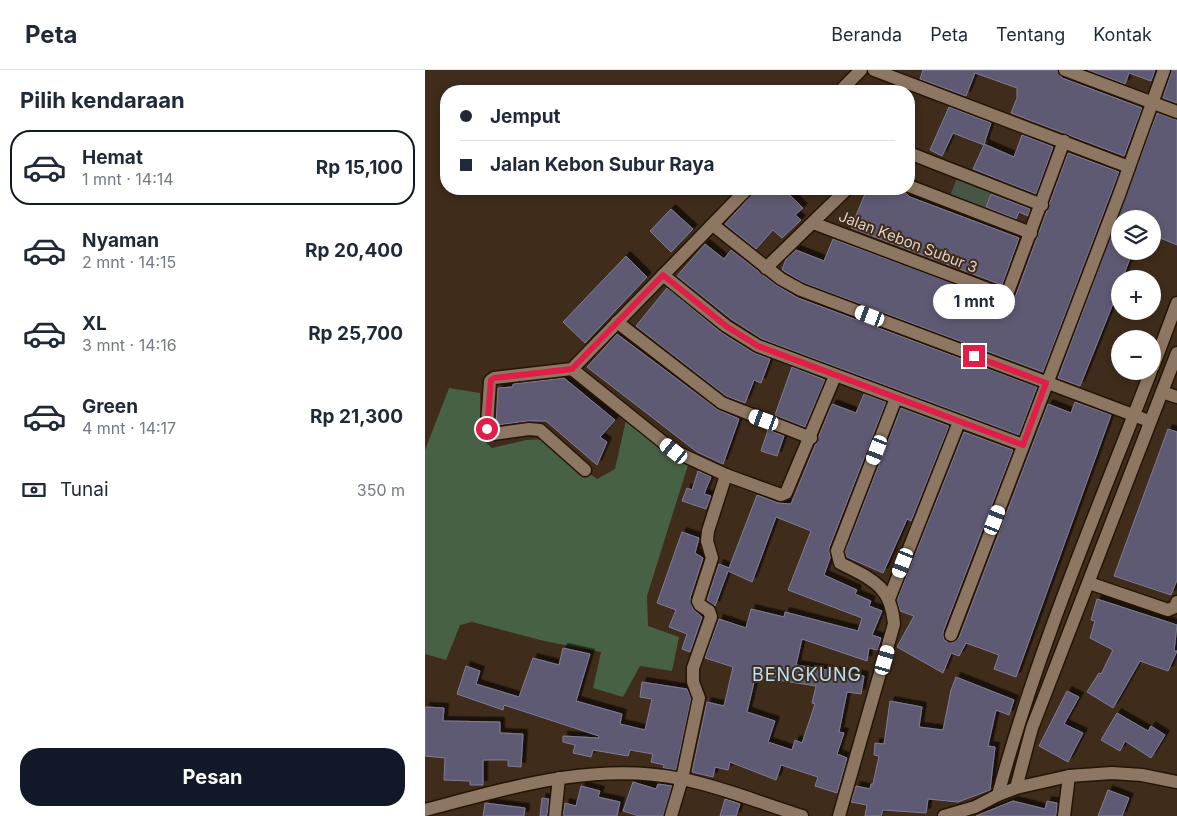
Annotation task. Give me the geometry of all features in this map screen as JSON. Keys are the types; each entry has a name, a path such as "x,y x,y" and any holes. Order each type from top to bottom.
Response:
{"street":[{"path":"846,85 861,70"},
{"path":"874,70 914,85"},
{"path":"1065,70 1177,112"},
{"path":"951,635 1164,70"},
{"path":"915,85 1129,167"},
{"name":"Jalan Kebon Subur 3","path":"813,222 1002,295 1007,294 1042,205 1064,141"},
{"path":"915,155 1042,205"},
{"path":"915,188 1031,233"},
{"path":"585,470 540,430 529,429 493,434 487,429 489,382 492,379 572,369 741,195"},
{"path":"766,268 841,195"},
{"path":"713,225 766,268 801,290 1149,421"},
{"path":"663,275 745,339 758,346 1023,445"},
{"path":"1161,346 1177,303"},
{"path":"617,322 722,403 811,438"},
{"path":"1016,788 1033,728 1149,421 1177,353"},
{"path":"572,369 674,451 726,475 783,495 811,438 835,376"},
{"path":"999,795 1013,741 1040,661 1148,380"},
{"path":"1162,392 1177,397"},
{"path":"839,816 895,624 889,599 876,582 840,563 837,554 896,398"},
{"path":"889,599 959,422"},
{"path":"671,816 682,779 699,698 693,682 693,668 711,617 709,611 700,605 699,596 712,558 707,541 708,531 726,475"},
{"path":"1089,583 1168,610 1173,609 1177,602"},
{"path":"425,810 447,810 525,784 559,778 614,773 682,779 802,816"},
{"path":"945,816 975,812 999,795 1016,788 1069,776 1112,773 1141,775 1177,782"},
{"path":"1064,816 1069,776"},
{"path":"555,816 559,778"}],"green space":[{"path":"957,178 992,191 985,209 950,196"},
{"path":"449,388 480,393 481,438 492,448 526,440 543,439 597,479 615,469 626,420 688,465 647,596 648,626 679,637 672,671 640,666 623,697 593,688 601,652 544,641 472,622 460,625 446,660 425,654 425,450"}],"building":[{"path":"923,70 1057,70 1062,78 1142,108 1124,156 1011,113 1017,98 1017,88 975,73 966,96 920,79"},
{"path":"1088,70 1155,70 1151,81 1129,73 1125,84"},
{"path":"1172,70 1177,70 1177,103 1163,98"},
{"path":"949,107 991,123 984,144 1014,157 1022,135 1053,147 1036,194 973,169 984,145 953,133 942,156 930,150"},
{"path":"1157,113 1177,120 1177,245 1161,238 1161,210 1121,210"},
{"path":"1068,153 1119,172 1043,372 804,283 782,270 786,259 796,250 824,261 833,239 1006,303 1016,295"},
{"path":"991,194 1030,209 1028,216 1019,212 1016,219 986,207"},
{"path":"752,195 790,195 803,208 795,215 801,220 782,238 773,230 756,249 725,224"},
{"path":"865,195 908,195 1019,238 1002,285 851,228"},
{"path":"671,209 693,229 671,252 650,231"},
{"path":"1111,236 1111,260 1129,260 1126,270 1111,270 1111,308 1080,386 1058,378"},
{"path":"705,244 724,259 731,250 776,285 798,298 1037,387 1019,435 762,339 731,319 677,276"},
{"path":"626,256 647,277 585,343 563,322"},
{"path":"667,288 722,333 754,353 770,359 761,383 754,380 745,403 726,396 636,326"},
{"path":"617,334 717,409 739,419 723,464 697,452 587,367"},
{"path":"792,367 825,380 805,427 775,415"},
{"path":"564,378 615,420 600,437 607,442 597,465 546,421 496,425 498,388 513,387 513,384"},
{"path":"864,394 886,402 829,548 830,558 824,575 857,590 855,594 871,601 869,606 882,611 872,635 881,638 877,650 869,648 867,661 802,639 796,665 864,676 861,694 847,692 839,732 844,733 837,754 847,758 837,793 815,786 818,777 781,765 776,780 730,762 728,770 715,767 713,777 692,772 707,702 724,706 733,667 705,658 719,619 746,628 751,609 784,617 785,612 858,631 862,618 788,590 811,531 776,517 752,582 728,571 715,606 707,600 719,564 729,568 757,495 778,503 791,504 832,404 856,413","holes":["755,678 816,686 812,703 815,704 802,743 795,740 792,750 768,742 775,721 747,712"]},
{"path":"1075,402 1111,415 1016,677 994,669 999,655 966,643 959,656 951,653 943,673 897,647 914,616 900,611 897,600 964,432 1013,450 943,632 944,640 952,643 959,638 1048,404 1071,413"},
{"path":"901,408 949,426 911,521 907,519 883,573 847,557 845,552"},
{"path":"1168,429 1177,432 1177,580 1171,595 1114,576"},
{"path":"768,430 784,436 777,456 761,451"},
{"path":"698,471 711,477 704,494 711,496 706,509 682,501 687,488 692,490"},
{"path":"682,532 699,538 695,553 703,558 690,598 693,609 702,617 690,652 682,649 687,634 669,627 676,610 657,603"},
{"path":"1097,599 1177,625 1174,651 1177,651 1168,671 1140,661 1113,708 1087,692 1099,673 1101,674 1113,650 1090,638 1095,621 1091,620"},
{"path":"563,648 590,654 576,701 622,714 620,724 645,730 652,699 640,697 642,682 687,689 691,699 676,770 663,768 664,765 651,762 653,754 630,750 628,756 593,750 591,757 573,753 575,745 563,742 563,736 598,738 599,736 504,705 503,710 457,694 466,666 480,671 476,684 519,697 533,658 559,665"},
{"path":"956,677 1014,700 1009,715 996,710 988,746 995,747 990,790 958,802 928,799 926,813 883,810 881,816 865,816 867,805 851,802 856,786 870,789 871,784 873,784 879,756 874,755 875,743 884,744 890,701 922,707 919,727 943,730 951,690"},
{"path":"1067,691 1079,697 1064,724 1083,733 1068,762 1039,746"},
{"path":"425,707 444,708 443,721 500,722 500,733 523,734 521,767 508,766 508,760 483,760 483,785 470,785 470,781 444,780 445,758 425,756"},
{"path":"1117,713 1148,731 1151,726 1165,735 1151,758 1125,741 1120,751 1101,740"},
{"path":"633,782 656,789 658,784 672,786 663,816 639,816 623,811"},
{"path":"581,786 600,791 598,797 620,802 617,816 563,816 565,803 576,806"},
{"path":"1108,790 1129,798 1122,816 1098,816"},
{"path":"542,798 549,799 547,816 540,816"},
{"path":"725,799 740,804 736,816 720,816"},
{"path":"1013,801 1045,809 1047,801 1057,803 1056,816 976,816"},
{"path":"485,803 525,808 524,816 483,816"}],"district":[{"name":"BENGKUNG","path":"807,675"}],"route":[{"path":"487,429 489,382 491,380 494,378 572,369 663,275 726,326 758,346 935,414 1023,445 1046,383 974,356"}]}
